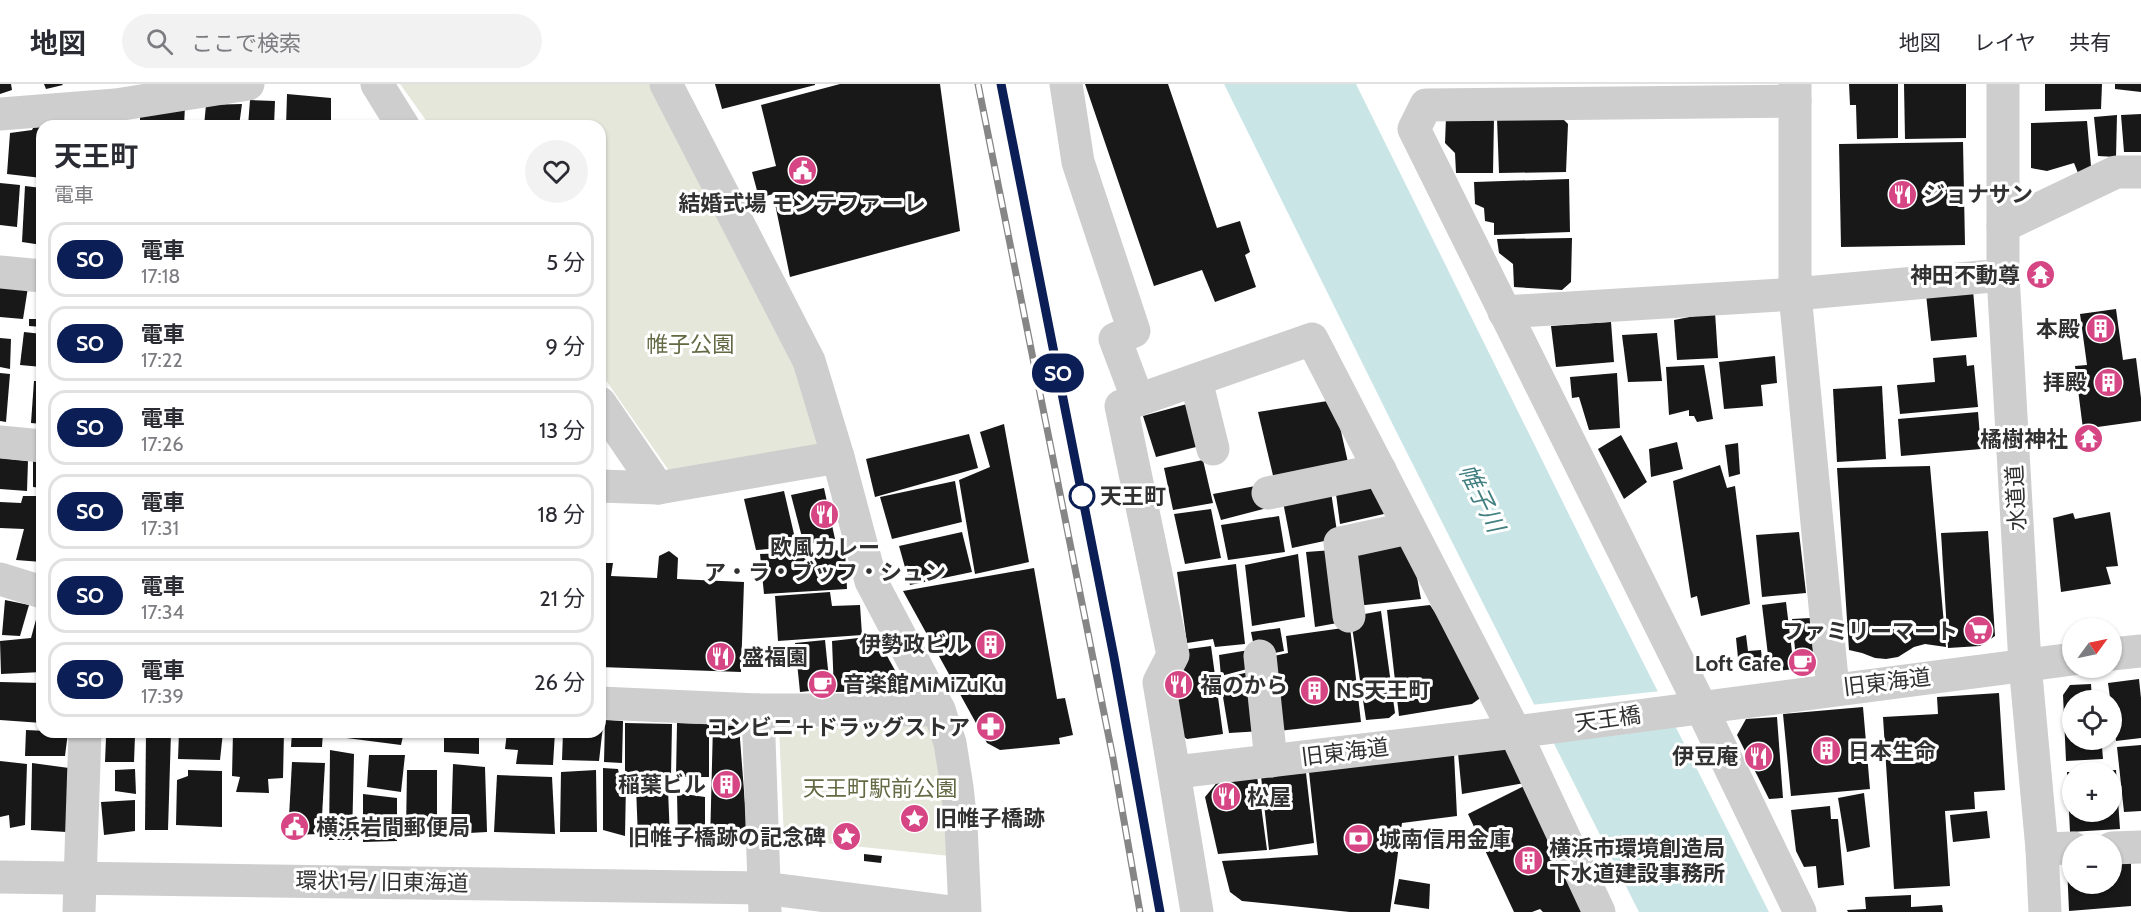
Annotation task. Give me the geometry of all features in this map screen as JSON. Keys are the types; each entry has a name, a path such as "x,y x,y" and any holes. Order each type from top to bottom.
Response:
{"street":[{"path":"0,114 114,105 248,84"},
{"path":"377,84 398,120"},
{"path":"666,84 809,362 838,457 871,581 939,710 950,743 957,787 965,912"},
{"path":"1066,84 1078,162 1134,331 1115,339 1138,400"},
{"name":"水道道","path":"2003,84 2003,275 2025,664 2058,848 2045,912"},
{"path":"1800,912 1701,707 1414,129 1426,105 1795,92 1795,294 1833,689"},
{"path":"2003,226 2116,172 2141,172"},
{"path":"0,272 36,275"},
{"path":"1504,312 1795,294 2003,275"},
{"path":"1197,912 1160,682 1173,655 1120,406 1312,339 1515,732 1599,912"},
{"path":"1196,380 1213,449"},
{"path":"606,412 658,488"},
{"path":"0,442 36,445"},
{"path":"606,486 658,488 838,457"},
{"path":"1269,493 1380,470"},
{"path":"1349,616 1340,543 1409,528"},
{"path":"0,579 36,590"},
{"path":"2122,653 2141,651"},
{"path":"1260,656 1271,761"},
{"name":"旧東海道","path":"1701,707 2062,659"},
{"path":"606,703 758,710 939,710"},
{"name":"天王橋","path":"1515,732 1701,707"},
{"path":"758,710 764,900"},
{"name":"旧東海道","path":"1176,772 1515,732"},
{"path":"79,912 85,738"},
{"path":"2122,848 2141,847"},
{"name":"環状1号/ 旧東海道","path":"0,877 764,900 952,912"}],"green space":[{"name":"帷子公園","path":"400,84 657,84 801,364 831,453 672,475 606,381 606,120 426,120"},
{"name":"天王町駅前公園","path":"933,726 950,856 784,839 779,728"}],"water":[{"name":"帷子川","path":"1224,84 1356,84 1769,912 1639,912"}],"pier":[{"path":"1661,691 1678,725 1549,740 1531,705"}],"building":[{"path":"0,84 11,84 12,90 0,94"},
{"path":"44,84 62,84 63,85 46,89"},
{"path":"715,84 815,84 815,85 722,109"},
{"path":"840,84 940,84 960,231 790,277 773,194 759,198 752,172 776,166 761,105"},
{"path":"1085,84 1168,84 1217,228 1240,221 1250,252 1245,255 1256,287 1215,302 1202,270 1154,286"},
{"path":"1849,84 1898,84 1898,138 1857,139 1856,105 1850,105"},
{"path":"1904,84 1966,84 1966,138 1905,139"},
{"path":"2045,84 2102,84 2101,109 2045,111"},
{"path":"2115,84 2141,84 2141,92 2115,89"},
{"path":"287,94 331,98 331,120 286,120"},
{"path":"250,100 275,101 274,120 248,120"},
{"path":"242,104 240,120 205,120 206,105"},
{"path":"185,106 184,120 140,120 140,108"},
{"path":"2141,114 2141,152 2124,152 2121,115"},
{"path":"2117,115 2116,157 2098,156 2094,117"},
{"path":"1560,116 1568,124 1566,172 1499,173 1497,118"},
{"path":"1446,117 1494,118 1493,173 1456,173 1455,153 1445,143"},
{"path":"2087,121 2091,166 2078,173 2074,163 2047,171 2031,168 2031,123"},
{"path":"36,124 36,177 7,174 10,133 32,130"},
{"name":"ジョナサン","path":"1963,142 1965,245 1841,247 1839,144"},
{"path":"1569,179 1570,232 1494,235 1494,223 1485,221 1484,208 1475,204 1474,182"},
{"path":"0,183 20,185 17,227 0,225"},
{"path":"25,186 36,187 36,244 22,242"},
{"path":"1572,238 1571,282 1562,290 1514,287 1513,264 1499,253 1497,239"},
{"path":"0,283 28,287 23,319 0,317"},
{"path":"1973,290 1977,337 1931,341 1926,294"},
{"name":"拝殿","path":"2116,309 2123,360 2136,358 2141,398 2141,421 2083,429 2075,366 2087,365 2080,314"},
{"path":"1715,312 1718,358 1677,360 1674,320"},
{"path":"29,319 36,319 36,327 29,326"},
{"path":"1611,322 1614,362 1556,367 1551,326"},
{"path":"24,332 36,333 36,366 20,365"},
{"path":"1657,333 1662,381 1628,382 1622,335"},
{"path":"0,338 11,339 10,369 0,367"},
{"path":"1966,355 1967,366 1974,365 1978,407 1900,414 1897,385 1935,382 1933,358"},
{"path":"1775,356 1777,383 1761,385 1763,406 1724,409 1719,362"},
{"path":"1704,365 1713,419 1697,422 1694,416 1689,416 1689,410 1669,415 1666,367"},
{"path":"0,373 10,374 6,422 0,421"},
{"path":"1617,373 1620,428 1589,430 1579,397 1572,398 1570,377"},
{"path":"34,381 36,381 36,423 31,423"},
{"path":"1882,386 1886,459 1837,462 1833,389"},
{"path":"1334,400 1349,467 1275,484 1258,412"},
{"path":"1187,404 1200,446 1156,457 1143,416"},
{"path":"1978,412 1981,449 1901,456 1898,419"},
{"path":"1004,424 1029,562 975,574 959,480 990,467 980,432"},
{"path":"969,434 978,468 875,497 866,459"},
{"path":"1621,435 1647,482 1624,499 1598,449"},
{"path":"1677,442 1683,469 1651,477 1649,449"},
{"path":"1738,443 1740,474 1729,477 1725,445"},
{"path":"33,457 36,457 36,487 33,487"},
{"path":"0,458 28,461 27,491 0,489"},
{"path":"1203,460 1213,503 1173,510 1164,468"},
{"path":"1720,465 1727,488 1735,486 1750,604 1701,616 1697,596 1691,598 1673,481"},
{"path":"1930,466 1946,647 1925,644 1914,647 1898,657 1886,659 1849,650 1837,468"},
{"path":"955,481 962,522 892,539 880,497"},
{"path":"1266,484 1271,507 1221,520 1213,494"},
{"path":"1381,486 1397,511 1340,524 1336,494"},
{"path":"824,488 835,539 804,545 791,495"},
{"path":"784,491 797,547 756,550 744,499"},
{"path":"1331,492 1338,538 1292,548 1283,502"},
{"path":"23,496 36,496 36,562 16,560 24,529 0,528 0,502 21,503"},
{"path":"1211,509 1221,558 1185,564 1174,514"},
{"path":"2110,512 2118,566 2106,567 2111,584 2061,592 2053,518 2073,513 2075,519"},
{"path":"1279,516 1285,552 1228,560 1221,525"},
{"path":"1988,531 1995,636 1980,646 1948,648 1941,533"},
{"path":"962,532 972,572 910,585 899,546"},
{"path":"1799,532 1806,593 1762,597 1756,535"},
{"path":"1408,539 1421,599 1356,606 1347,549"},
{"path":"845,550 847,589 764,594 760,554"},
{"path":"1333,550 1343,622 1315,627 1306,552"},
{"path":"669,551 678,558 677,579 744,582 741,672 606,667 606,563 613,563 611,576 657,578 659,556"},
{"path":"1298,554 1305,617 1252,626 1245,565"},
{"path":"1236,564 1245,644 1215,647 1213,639 1187,643 1177,572"},
{"name":"伊勢政ビル","path":"1034,568 1057,699 1065,698 1073,735 1059,738 1060,744 1000,750 987,743 903,591"},
{"path":"830,592 832,606 860,605 862,635 778,641 775,596"},
{"path":"5,600 29,605 20,636 2,635"},
{"path":"1786,602 1794,669 1770,672 1762,605"},
{"path":"1430,605 1484,685 1483,696 1472,704 1399,716 1387,610"},
{"path":"1381,611 1395,713 1389,718 1366,720 1352,627 1359,615"},
{"path":"1810,618 1814,660 1806,667 1797,669 1792,619"},
{"path":"36,620 36,672 1,674 0,641 31,638"},
{"name":"NS天王町","path":"1350,627 1361,722 1278,731 1269,657 1288,653 1286,636"},
{"path":"1280,628 1284,651 1256,657 1251,632"},
{"path":"1746,635 1748,651 1761,650 1763,668 1739,668 1736,638"},
{"path":"876,636 902,683 894,691 834,692 832,641"},
{"path":"825,640 830,689 800,692 795,643"},
{"path":"1211,646 1223,734 1187,739 1177,732 1168,685 1181,650"},
{"path":"1249,650 1251,668 1221,676 1219,655"},
{"path":"1253,671 1262,731 1229,733 1220,679"},
{"path":"2139,679 2141,738 2122,740 2122,690 2109,690 2108,683"},
{"path":"0,682 36,683 36,723 0,720"},
{"path":"2091,684 2091,690 2066,690 2070,685"},
{"path":"1999,693 2005,790 1974,792 1975,809 1945,811 1950,886 1894,889 1883,717 1938,714 1937,697"},
{"name":"日本生命","path":"1863,707 1870,789 1791,796 1783,714"},
{"path":"1777,717 1783,798 1769,799 1737,735 1746,719"},
{"path":"606,720 623,721 622,763 604,762"},
{"path":"625,723 672,724 671,776 625,775"},
{"path":"677,723 709,724 709,777 676,777"},
{"name":"稲葉ビル","path":"713,725 739,726 748,843 710,843"},
{"path":"26,730 36,730 36,738 67,738 65,756 25,756"},
{"path":"106,738 135,738 134,762 105,762"},
{"path":"146,738 171,738 168,830 145,830"},
{"path":"179,738 222,738 220,760 178,759"},
{"path":"233,738 284,738 283,778 268,779 269,793 236,792 240,777 232,776"},
{"path":"292,738 323,738 322,747 291,747"},
{"path":"347,738 403,738 401,745"},
{"path":"444,738 479,738 479,754 444,752"},
{"path":"506,738 555,738 553,765 516,764 518,750 505,749"},
{"path":"563,738 602,738 599,761 562,760"},
{"path":"2141,745 2141,811 2124,812 2122,762 2119,762 2117,750 2122,750 2122,747"},
{"path":"1508,747 1530,782 1462,794 1458,753"},
{"path":"330,750 354,754 352,840 329,840"},
{"path":"2066,750 2102,750 2103,759 2066,761"},
{"name":"城南信用金庫","path":"1454,753 1457,816 1402,823 1390,912 1350,912 1242,901 1230,892 1222,861 1318,855 1309,772"},
{"path":"369,755 405,755 401,792 367,787"},
{"path":"0,761 27,764 25,825 10,828 9,815 0,817"},
{"path":"292,762 325,763 321,834 288,835"},
{"path":"32,763 69,768 67,832 31,830"},
{"path":"453,764 485,767 487,832 451,834"},
{"path":"603,768 618,769 620,778 626,783 625,836 603,830"},
{"path":"135,769 136,794 115,791 115,770"},
{"path":"188,770 222,771 222,827 176,825 177,780 188,776"},
{"path":"407,770 437,770 437,833 406,832"},
{"path":"596,770 597,832 560,832 561,772"},
{"path":"1306,773 1314,843 1269,850 1261,776"},
{"path":"497,775 552,777 555,834 494,832"},
{"path":"1257,776 1267,850 1218,854 1205,797 1219,780"},
{"name":"横浜市環境創造局 下水道建設事務所","path":"1528,784 1591,912 1543,912 1540,909 1532,912 1514,912 1468,814"},
{"path":"636,786 668,789 670,840 638,839"},
{"path":"677,793 705,797 705,840 678,841"},
{"path":"1864,793 1870,847 1847,852 1838,798"},
{"path":"363,794 397,798 397,841 363,842"},
{"path":"135,800 135,831 104,835 101,802"},
{"path":"1830,806 1831,819 1838,819 1844,885 1818,888 1816,866 1804,867 1796,851 1791,810"},
{"path":"1987,811 1990,838 1953,842 1950,815"},
{"path":"2070,822 2120,822 2120,829 2070,832"},
{"path":"864,854 882,856 881,863 864,861"},
{"path":"2131,858 2131,906 2069,911 2068,894 2122,894 2122,859"},
{"path":"1399,879 1430,884 1429,909 1394,904"},
{"path":"1911,895 1911,907 1942,905 1943,912 1848,912 1847,910 1866,909 1865,897"}],"railway":[{"path":"978,84 1113,758 1140,912"},
{"path":"1000,84 1114,657 1160,912"}],"train":[{"name":"SO","path":"1001,84 1114,657 1160,912"}],"place":[{"name":"結婚式場 モンテファーレ","path":"802,171"},
{"name":"ジョナサン","path":"1902,194"},
{"name":"神田不動尊","path":"2041,275"},
{"name":"本殿","path":"2101,329"},
{"name":"拝殿","path":"2108,382"},
{"name":"橘樹神社","path":"2089,439"},
{"name":"天王町","path":"1082,496"},
{"name":"欧風カレー ア・ラ・ブッフ・シュン","path":"825,515"},
{"name":"ファミリーマート","path":"1979,631"},
{"name":"伊勢政ビル","path":"990,644"},
{"name":"盛福園","path":"721,657"},
{"name":"Loft Cafe","path":"1802,663"},
{"name":"音楽館MiMiZuKu","path":"822,684"},
{"name":"福のから","path":"1179,685"},
{"name":"NS天王町","path":"1315,690"},
{"name":"コンビニ＋ドラッグストア","path":"991,727"},
{"name":"日本生命","path":"1827,751"},
{"name":"伊豆庵","path":"1759,756"},
{"name":"稲葉ビル","path":"727,784"},
{"name":"松屋","path":"1226,797"},
{"name":"旧帷子橋跡","path":"914,818"},
{"name":"横浜岩間郵便局","path":"295,827"},
{"name":"旧帷子橋跡の記念碑","path":"847,837"},
{"name":"城南信用金庫","path":"1358,839"},
{"name":"横浜市環境創造局 下水道建設事務所","path":"1528,861"}]}
